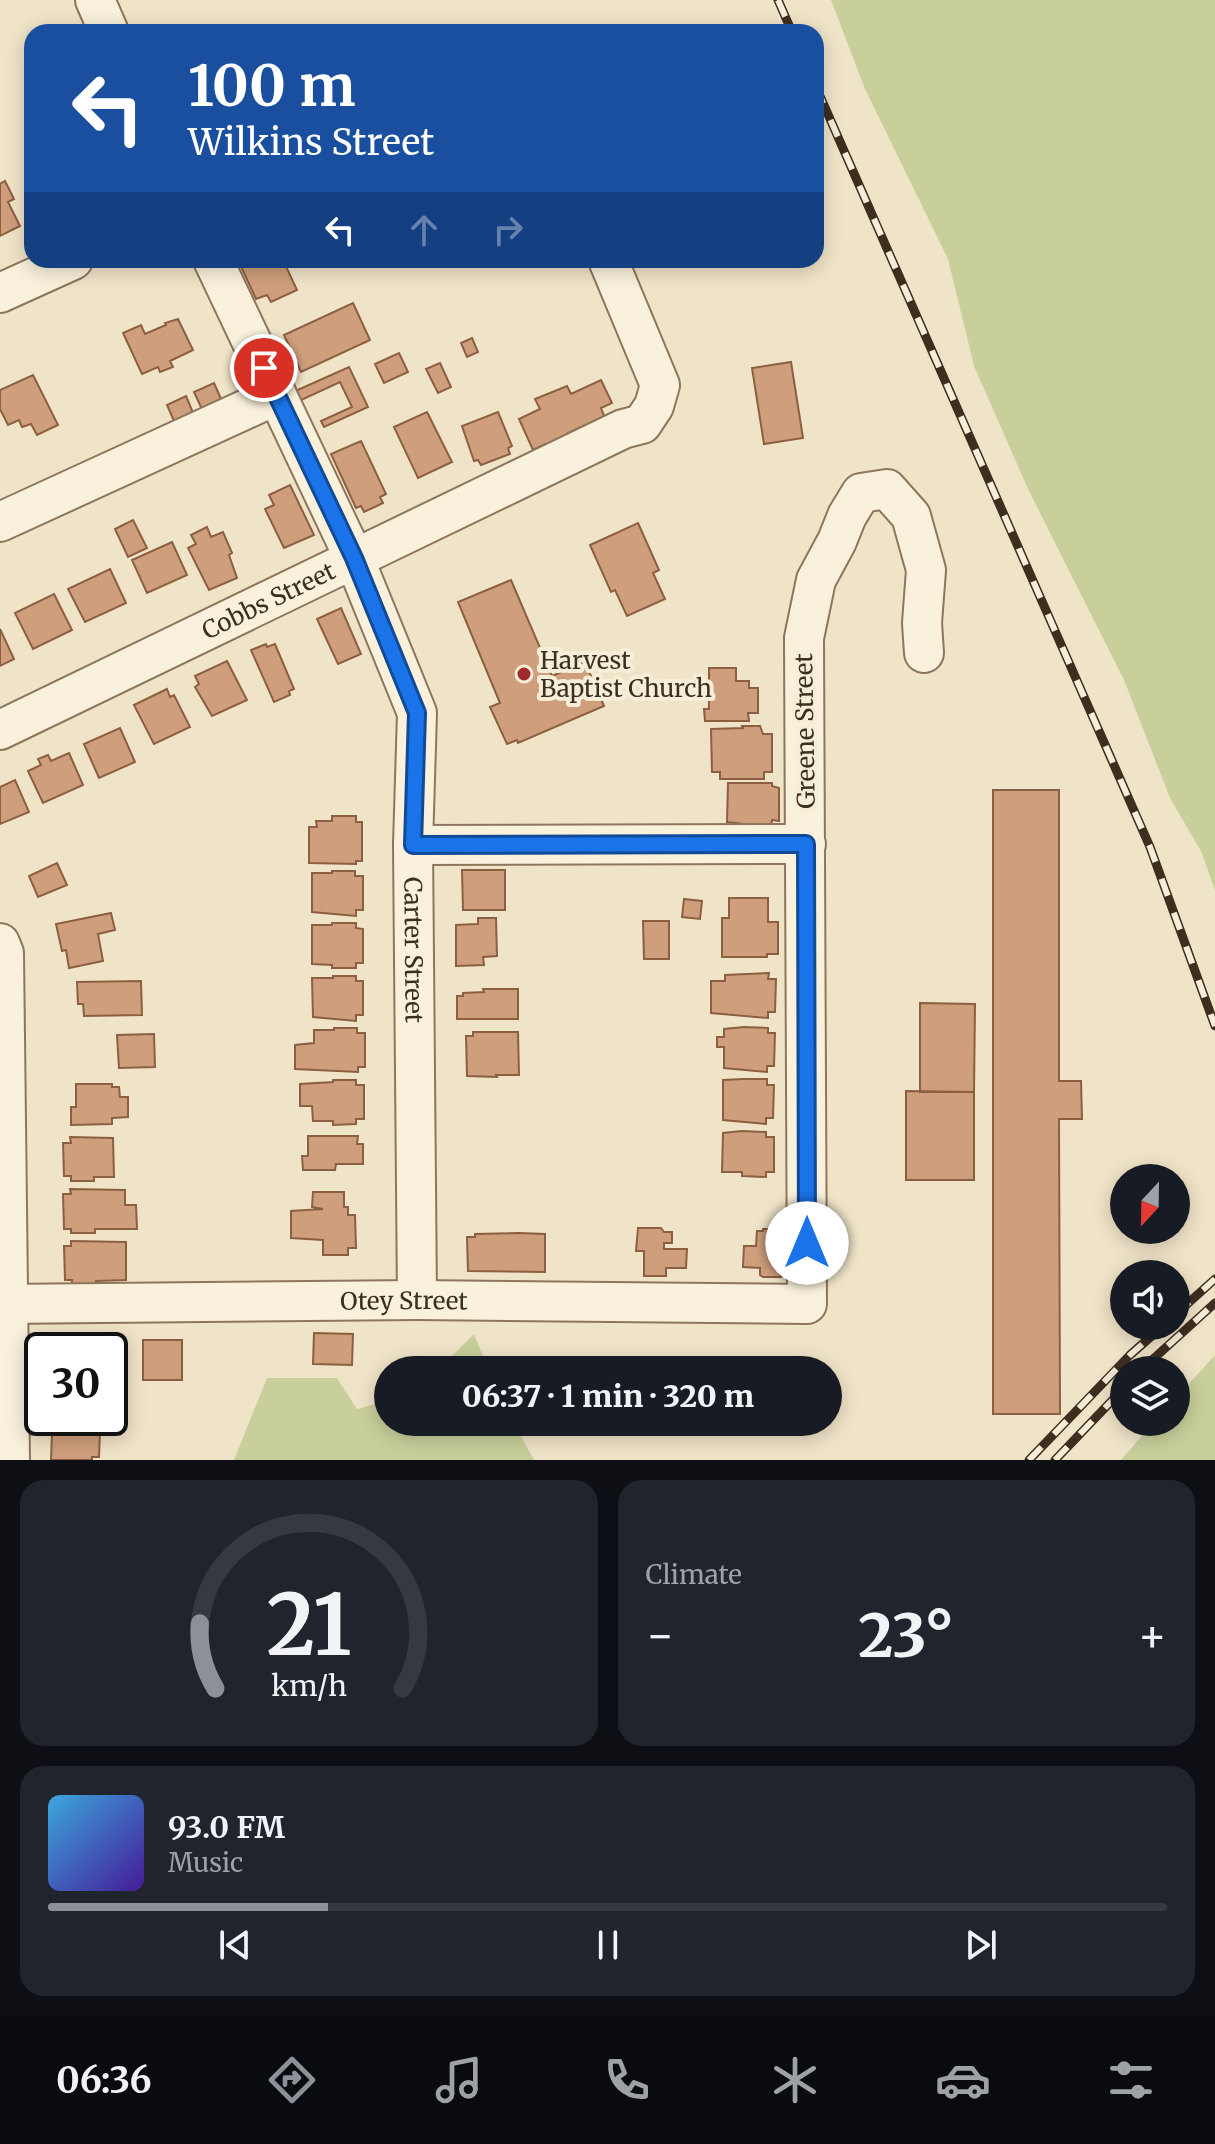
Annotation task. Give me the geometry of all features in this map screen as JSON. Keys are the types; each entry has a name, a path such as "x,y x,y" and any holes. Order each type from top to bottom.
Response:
{"street":[{"path":"95,0 106,24"},
{"path":"0,293 55,268"},
{"name":"Carter Street","path":"217,268 354,558 417,713 413,845 417,1300"},
{"name":"Cobbs Street","path":"0,730 623,429 642,424 654,406 660,385 611,268"},
{"path":"0,522 277,395"},
{"name":"Greene Street","path":"807,1304 804,638 816,580 861,493 887,489 911,516 926,570 922,623 924,653"},
{"path":"413,845 806,844"},
{"path":"0,943 4,953 4,1304 10,1460"},
{"name":"Otey Street","path":"4,1304 417,1300 807,1304"}],"green space":[{"path":"831,0 1215,0 1215,891 1202,853 1170,798 1124,680 1028,489 974,366 948,259 865,89"},
{"path":"474,1334 483,1356 452,1356"},
{"path":"1215,1355 1215,1460 1121,1460 1142,1436 1190,1436 1190,1383"},
{"path":"267,1378 337,1378 357,1409 374,1405 374,1436 521,1436 534,1460 234,1460"}],"building":[{"path":"5,181 14,199 8,202 20,226 0,236 0,184"},
{"path":"242,268 287,268 297,290 271,302 267,295 256,299"},
{"path":"353,303 370,340 301,372 284,335"},
{"path":"178,319 193,350 170,361 173,367 160,372 158,367 142,374 123,333 141,325 145,334"},
{"path":"472,338 478,352 467,357 461,343"},
{"path":"399,353 408,372 384,383 375,364"},
{"path":"791,362 803,438 764,444 752,368"},
{"path":"440,363 451,387 438,393 426,369"},
{"path":"349,367 368,407 324,427 321,421 352,407 340,382 297,402 293,392"},
{"path":"33,375 58,425 37,435 31,424 22,427 19,420 8,425 0,409 0,390"},
{"path":"601,380 612,403 601,408 606,421 587,430 585,425 568,433 570,439 548,450 545,444 533,450 519,419 540,409 535,399 567,386 571,394"},
{"path":"214,383 225,408 205,416 194,392"},
{"path":"186,396 196,420 177,428 167,405"},
{"path":"427,412 452,462 418,478 394,427"},
{"path":"498,412 512,446 508,448 510,454 481,465 478,460 474,461 462,426"},
{"path":"361,441 386,494 380,497 383,503 364,512 361,506 356,508 331,454"},
{"path":"290,485 314,535 284,548 265,509 274,505 269,495"},
{"path":"133,520 147,548 128,557 115,529"},
{"path":"638,523 659,570 653,573 665,599 627,616 615,590 611,592 590,545"},
{"path":"207,527 211,537 223,532 232,553 229,555 237,578 209,590 188,548 196,544 191,535"},
{"path":"172,542 187,575 147,593 132,560"},
{"path":"110,569 126,603 85,622 68,589"},
{"path":"511,580 552,676 585,662 604,706 518,743 517,740 507,744 490,707 500,703 458,602"},
{"path":"54,594 72,630 33,649 15,613"},
{"path":"341,608 361,654 338,664 317,619"},
{"path":"0,629 14,659 0,666"},
{"path":"266,644 267,647 275,644 294,689 289,691 290,695 274,702 251,650"},
{"path":"227,661 247,700 212,716 195,687 199,684 195,676"},
{"path":"709,668 736,668 736,681 749,681 749,688 758,688 758,713 748,713 749,721 705,721 704,709 709,709"},
{"path":"167,689 170,697 174,695 190,727 154,744 134,705"},
{"path":"760,726 763,734 772,734 772,772 764,772 764,779 720,779 720,772 712,772 711,729"},
{"path":"120,728 135,762 99,778 84,744"},
{"path":"69,753 83,785 43,803 28,771 41,765 38,759 48,755 51,761"},
{"path":"15,780 29,812 0,824 0,787"},
{"path":"728,783 772,783 772,786 779,788 779,821 772,820 771,827 727,822"},
{"path":"993,790 1059,790 1059,1081 1081,1081 1082,1119 1059,1119 1060,1414 993,1414"},
{"path":"332,816 356,816 356,822 362,822 362,861 356,861 356,864 309,863 309,827 317,827 316,821 332,821"},
{"path":"57,863 67,885 38,897 29,876"},
{"path":"462,870 505,870 505,910 463,910"},
{"path":"355,871 355,876 363,876 363,910 356,910 356,916 312,912 312,873"},
{"path":"729,898 768,898 768,922 778,922 778,954 767,954 767,957 722,957 722,918 729,918"},
{"path":"684,899 702,901 700,919 682,917"},
{"path":"111,913 115,930 98,934 103,961 69,968 56,924"},
{"path":"478,918 496,918 497,956 483,957 484,965 456,966 456,925 478,924"},
{"path":"643,921 669,921 669,959 644,959"},
{"path":"356,923 356,928 363,929 363,963 356,963 356,968 312,964 312,925"},
{"path":"769,973 768,979 776,979 775,1012 768,1012 768,1018 711,1013 711,981 725,981 725,975"},
{"path":"356,976 356,981 363,981 363,1015 356,1015 356,1021 313,1017 312,978"},
{"path":"141,981 142,1015 84,1016 83,1004 78,1004 77,982"},
{"path":"483,989 518,989 518,1019 457,1019 457,996 484,992"},
{"path":"920,1003 975,1004 974,1092 920,1092"},
{"path":"357,1028 357,1033 365,1033 365,1067 358,1067 358,1072 295,1069 295,1045 314,1043 314,1030"},
{"path":"768,1028 768,1033 775,1033 774,1066 767,1066 767,1072 724,1068 724,1047 717,1047 717,1037 724,1037 724,1029"},
{"path":"473,1032 518,1032 519,1075 467,1076 466,1036 473,1036"},
{"path":"154,1034 155,1067 119,1068 117,1035"},
{"path":"767,1079 767,1085 774,1085 773,1118 766,1118 766,1124 723,1120 723,1080"},
{"path":"356,1080 356,1085 364,1085 364,1119 356,1119 356,1124 333,1125 333,1121 313,1121 312,1106 300,1106 300,1084"},
{"path":"76,1084 112,1084 112,1087 119,1087 120,1097 128,1097 128,1117 112,1118 112,1124 71,1125 71,1107 76,1107"},
{"path":"906,1091 974,1092 974,1180 906,1180"},
{"path":"766,1132 766,1137 774,1137 774,1172 766,1172 766,1177 722,1172 723,1133"},
{"path":"308,1136 358,1136 357,1144 363,1144 363,1164 336,1164 335,1170 303,1170 302,1156 308,1156"},
{"path":"70,1137 113,1138 114,1177 71,1181 71,1176 64,1176 63,1143 71,1143"},
{"path":"70,1189 125,1190 125,1205 136,1205 137,1229 95,1229 95,1233 71,1233 71,1229 64,1229 63,1194 71,1194"},
{"path":"313,1192 344,1192 344,1207 348,1207 348,1215 355,1215 356,1248 348,1248 348,1255 323,1255 323,1240 291,1238 291,1211 323,1209 312,1207"},
{"path":"638,1228 661,1228 664,1232 672,1232 672,1243 664,1243 664,1249 687,1249 686,1268 666,1268 666,1276 644,1276 644,1251 636,1251"},
{"path":"784,1229 783,1266 786,1266 786,1274 781,1274 781,1277 763,1277 760,1268 743,1267 744,1246 756,1246 757,1231"},
{"path":"545,1234 545,1272 468,1271 467,1237"},
{"path":"71,1241 126,1242 126,1280 72,1285 72,1280 65,1280 64,1246 71,1246"},
{"path":"314,1333 353,1334 352,1365 313,1364"},
{"path":"143,1340 182,1340 182,1380 143,1380"},
{"path":"52,1436 100,1436 99,1457 92,1457 92,1460 51,1460"}],"railway":[{"path":"778,0 788,24"},
{"path":"824,105 1150,847 1215,1026"},
{"path":"1190,1301 1215,1279"},
{"path":"1156,1356 1215,1303"},
{"path":"1029,1460 1147,1340"},
{"path":"1055,1460 1110,1403"}],"place":[{"name":"Harvest Baptist Church","path":"524,674"}],"route":[{"path":"264,368 354,558 417,713 413,845 806,844 807,1243"}]}
